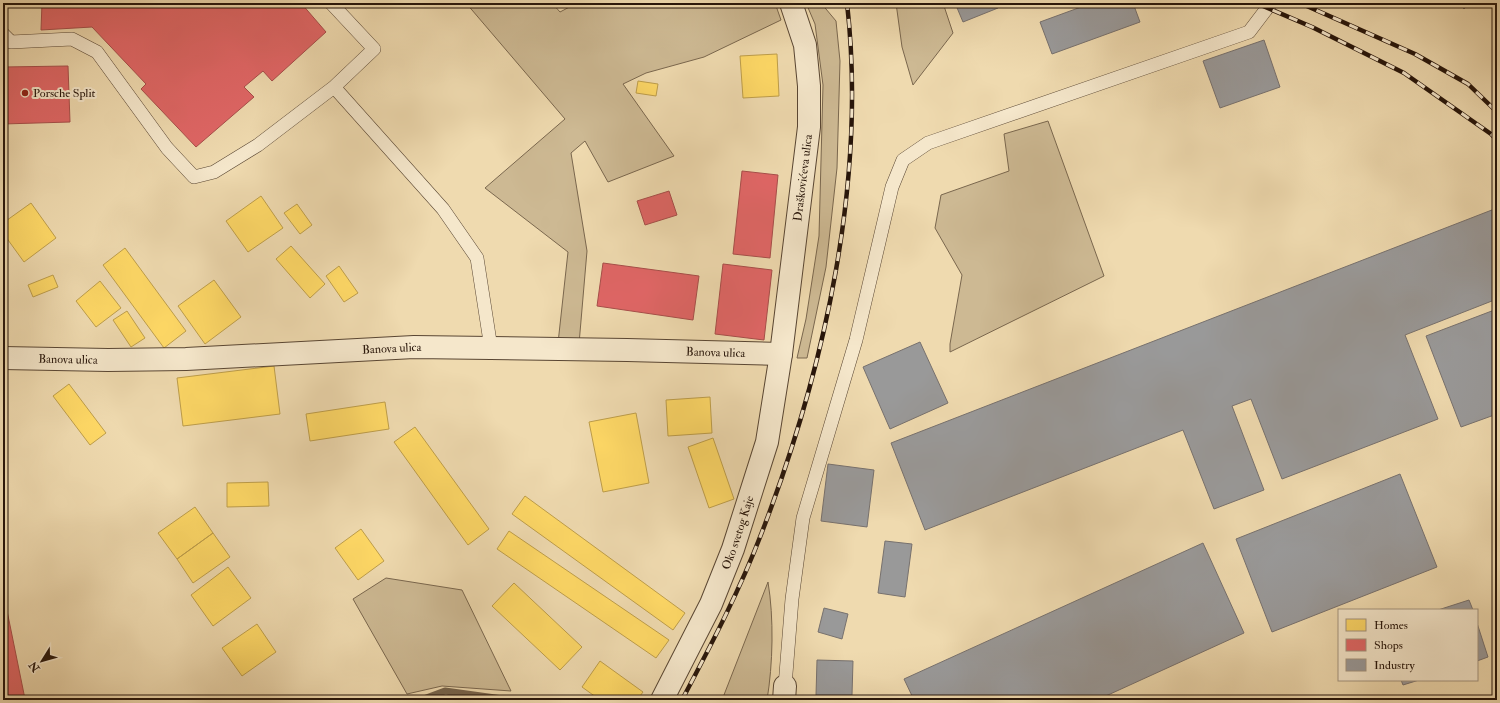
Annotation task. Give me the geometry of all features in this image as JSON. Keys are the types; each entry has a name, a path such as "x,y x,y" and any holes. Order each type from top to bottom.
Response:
{"street":[{"name":"Draškovićeva ulica","path":"782,354 810,127 809,86 805,45 791,3"},
{"name":"Banova ulica","path":"3,358 108,360 186,359 414,347 782,354"},
{"name":"Oko svetog Kaje","path":"662,700 711,604 733,549 767,442 782,354"}],"lane":[{"path":"3,34 11,42 72,39 96,52 167,148 194,177 214,172 258,145 334,87 374,49 331,3"},
{"path":"785,693 792,599 803,518 856,340 892,187 903,160 928,143 1249,32 1271,3"},
{"path":"334,87 443,209 476,258 491,348"}],"shaded area":[{"path":"466,3 552,3 560,12 577,3 775,3 781,20 704,57 646,73 623,84 674,156 608,182 585,141 571,153 587,251 579,344 558,343 568,252 485,188 565,119"},
{"path":"806,3 821,3 836,21 840,61 837,168 826,267 807,358 797,358 806,319 819,236 823,85 815,24"},
{"path":"896,3 943,3 953,33 913,85 902,47"},
{"path":"1048,121 1104,276 950,352 950,344 962,275 935,228 941,195 1009,171 1004,134"},
{"path":"386,578 462,590 511,691 442,686 407,694 353,599"},
{"path":"768,582 772,641 771,671 767,700 722,700"}],"building: Homes":[{"path":"777,54 779,96 743,98 740,56"},
{"path":"638,81 658,84 656,96 636,93"},
{"path":"261,196 283,228 248,252 226,221"},
{"path":"31,203 56,238 24,262 3,233 3,223"},
{"path":"297,204 312,225 300,234 284,213"},
{"path":"291,246 325,284 310,298 276,259"},
{"path":"125,248 186,331 164,348 103,265"},
{"path":"339,266 358,293 344,302 326,276"},
{"path":"53,275 58,287 33,297 28,285"},
{"path":"214,280 241,317 205,344 178,306"},
{"path":"100,281 121,308 96,327 76,301"},
{"path":"127,311 145,338 131,347 113,320"},
{"path":"274,366 280,414 183,426 177,378"},
{"path":"69,384 106,433 90,445 53,396"},
{"path":"710,397 712,433 668,436 666,400"},
{"path":"385,402 389,429 310,441 306,414"},
{"path":"636,413 649,483 603,492 589,422"},
{"path":"415,427 489,529 468,545 394,442"},
{"path":"713,438 734,499 709,508 688,447"},
{"path":"268,482 269,506 227,507 227,483"},
{"path":"525,496 685,613 673,630 512,514"},
{"path":"195,507 213,533 177,559 158,533"},
{"path":"361,529 384,561 358,580 335,548"},
{"path":"509,531 669,640 656,658 497,549"},
{"path":"213,533 230,557 193,583 177,559"},
{"path":"228,567 251,598 213,626 191,595"},
{"path":"514,583 582,647 560,670 492,606"},
{"path":"257,624 276,652 242,676 222,648"},
{"path":"600,661 643,692 637,700 600,700 582,687"}],"building: Shops":[{"path":"42,3 301,3 326,32 272,81 263,71 244,87 254,97 196,147 141,89 146,84 92,27 41,30"},
{"path":"68,66 70,122 3,124 3,67"},
{"path":"742,171 778,175 770,258 733,254"},
{"path":"669,191 677,215 645,225 637,201"},
{"path":"603,263 699,276 693,320 597,306"},
{"path":"723,264 772,270 764,340 715,334"},
{"path":"3,591 25,699 36,697 37,700 3,700"}],"building: Industry":[{"path":"955,3 996,3 998,8 963,22"},
{"path":"1092,3 1133,3 1140,22 1052,54 1040,22"},
{"path":"1459,3 1470,3 1464,9"},
{"path":"1264,40 1280,87 1220,108 1203,61"},
{"path":"1497,208 1497,299 1405,335 1438,419 1282,479 1251,399 1232,406 1264,490 1214,509 1183,430 925,530 891,443"},
{"path":"1497,309 1497,414 1461,427 1426,336"},
{"path":"920,342 948,403 890,429 863,367"},
{"path":"828,464 874,470 867,527 821,521"},
{"path":"1400,474 1437,567 1272,632 1236,539"},
{"path":"885,541 912,544 905,597 878,593"},
{"path":"1203,543 1244,633 1097,700 914,700 904,679"},
{"path":"1469,600 1473,609 1441,609"},
{"path":"824,608 848,614 842,639 818,632"},
{"path":"1478,626 1488,657 1478,661"},
{"path":"817,660 853,661 852,695 816,695"},
{"path":"1401,681 1416,681 1403,685"}],"waterway":[{"path":"421,700 445,691 510,700"}],"railway":[{"path":"682,700 735,596 762,532 785,469 805,405 822,339 836,272 846,204 851,137 852,70 847,3"},
{"path":"1256,3 1312,27 1404,73 1491,134 1497,140"},
{"path":"1300,3 1415,54 1468,84 1497,112"}],"place":[{"name":"Porsche Split","path":"25,93"}]}
